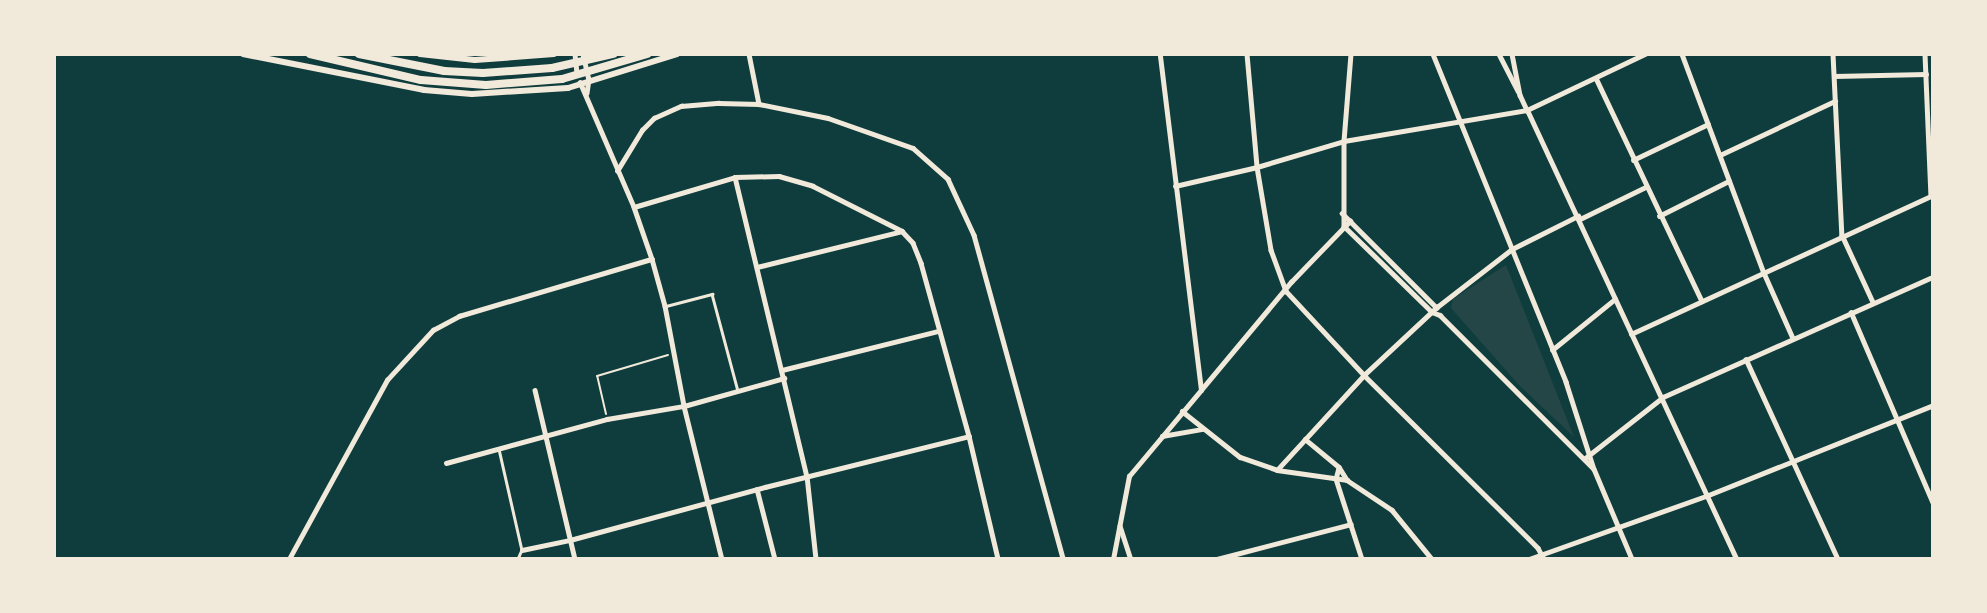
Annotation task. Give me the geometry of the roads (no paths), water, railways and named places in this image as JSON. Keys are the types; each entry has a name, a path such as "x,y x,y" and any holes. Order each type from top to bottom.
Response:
{"highway":[{"path":"304,54 422,80 486,85 562,79 648,54"},
{"path":"359,54 444,71 492,73 552,68 613,54"}],"main road":[{"path":"243,54 445,92 515,93 589,81 677,54"},
{"path":"420,54 488,60 554,54"}],"street":[{"path":"583,54 589,81 587,94"},
{"path":"749,54 759,104"},
{"path":"1160,54 1201,390"},
{"path":"1247,54 1257,167 1271,250 1286,291 1364,375 1543,557"},
{"path":"1351,54 1344,141 1343,226 1432,312 1440,315 1594,469"},
{"path":"1433,54 1552,350 1592,454 1594,469 1632,559"},
{"path":"1499,54 1579,217 1736,559"},
{"path":"1512,54 1520,95"},
{"path":"1175,186 1257,167 1344,141 1527,110 1645,54"},
{"path":"1682,54 1764,273 1793,338"},
{"path":"1833,54 1842,235 1873,302"},
{"path":"1631,334 1932,195 1925,54"},
{"path":"575,55 580,83 634,207 666,306 684,406 722,559"},
{"path":"1834,76 1926,74"},
{"path":"1596,78 1659,216 1702,301"},
{"path":"1720,155 1835,101"},
{"path":"617,171 642,130 654,118 681,106 759,104 828,118 914,148 947,178 974,235 1063,559"},
{"path":"1633,160 1708,124"},
{"path":"634,207 735,177 779,176 813,186 902,231 913,243 921,263 969,436 998,559"},
{"path":"735,177 807,476 816,559"},
{"path":"1659,216 1729,181"},
{"path":"1277,470 1364,375 1437,307 1512,249 1646,187"},
{"path":"1342,212 1437,307 1440,315"},
{"path":"1112,559 1129,476 1286,291 1350,221"},
{"path":"757,267 902,231"},
{"path":"289,559 387,380 433,330 459,316 652,259"},
{"path":"1584,459 1662,397 1933,277"},
{"path":"1552,350 1615,299"},
{"path":"1852,312 1933,502"},
{"path":"782,370 939,331"},
{"path":"1746,359 1838,559"},
{"path":"446,463 607,419 684,406 784,378"},
{"path":"535,390 575,559"},
{"path":"1529,559 1543,557 1706,496 1933,405"},
{"path":"1182,411 1240,457 1277,470 1347,480"},
{"path":"1161,436 1203,429"},
{"path":"522,550 570,540 757,489 969,436"},
{"path":"1305,439 1339,467 1347,480 1392,510 1432,559"},
{"path":"1339,467 1336,479 1362,559"},
{"path":"757,489 775,559"},
{"path":"1217,559 1351,524"},
{"path":"1119,525 1130,559"},
{"path":"1242,552 1244,559"}],"lane":[{"path":"666,306 712,294 738,391"},
{"path":"499,449 522,550 518,559"}]}
